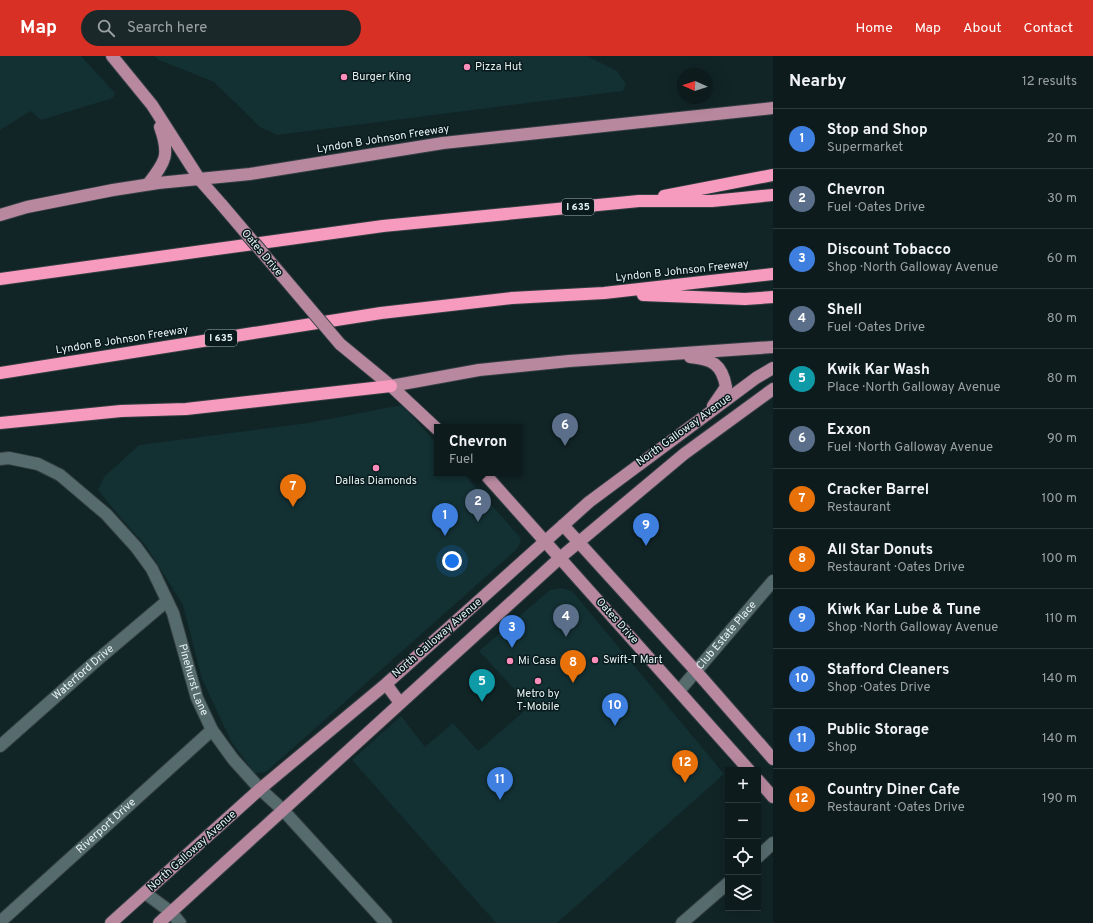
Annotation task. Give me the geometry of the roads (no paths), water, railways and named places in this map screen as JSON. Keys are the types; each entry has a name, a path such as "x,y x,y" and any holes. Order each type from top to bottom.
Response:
{"highway":[{"path":"639,201 773,175"},
{"name":"I 635","path":"0,279 383,226 639,201 712,201 773,195"},
{"name":"Lyndon B Johnson Freeway","path":"0,372 381,313 512,298 604,293 773,274"},
{"path":"604,293 745,299 773,297"},
{"path":"0,423 121,411 186,409 391,386"}],"main road":[{"name":"Oates Drive","path":"112,56 152,105 200,180 340,344 391,386 434,426"},
{"path":"148,184 164,160 166,144 152,105"},
{"name":"Lyndon B Johnson Freeway","path":"0,215 70,198 148,184 250,174 443,143 773,108"},
{"path":"391,386 479,370 665,354 773,347"},
{"path":"665,354 699,358 713,362 723,372 726,387 704,417"},
{"name":"North Galloway Avenue","path":"111,923 260,789 386,684 546,542 563,525 631,469 756,378 773,368"},
{"name":"North Galloway Avenue","path":"159,923 560,557 579,543 684,454 773,389"},
{"name":"Oates Drive","path":"487,476 746,767"},
{"path":"563,525 695,670 773,759"},
{"path":"386,684 400,703"},
{"path":"761,783 773,797"}],"street":[{"name":"Pinehurst Lane","path":"0,459 9,458 38,464 60,475 106,514 136,547 152,570 167,601 179,632 186,663 197,698 212,730 233,759 260,789 283,810 386,923"},
{"name":"Club Estate Place","path":"679,691 695,670 773,581"},
{"name":"Waterford Drive","path":"0,746 96,661 167,601"},
{"name":"Riverport Drive","path":"0,922 212,730"},
{"path":"761,854 773,844"},
{"path":"682,923 725,886"},
{"path":"145,893 171,912 180,923"}],"place":[{"name":"Pizza Hut","path":"467,67"},
{"name":"Burger King","path":"344,77"},
{"name":"Exxon","path":"565,446"},
{"name":"Dallas Diamonds","path":"376,468"},
{"name":"Cracker Barrel","path":"293,507"},
{"name":"Chevron","path":"478,522"},
{"name":"Stop and Shop","path":"445,536"},
{"name":"Kiwk Kar Lube & Tune","path":"646,546"},
{"name":"Shell","path":"566,637"},
{"name":"Discount Tobacco","path":"512,648"},
{"name":"Swift-T Mart","path":"595,660"},
{"name":"Mi Casa","path":"510,661"},
{"name":"Metro by T-Mobile","path":"538,681"},
{"name":"All Star Donuts","path":"573,683"},
{"name":"Kwik Kar Wash","path":"482,702"},
{"name":"Stafford Cleaners","path":"615,726"},
{"name":"Country Diner Cafe","path":"685,783"},
{"name":"Public Storage","path":"500,800"}]}
